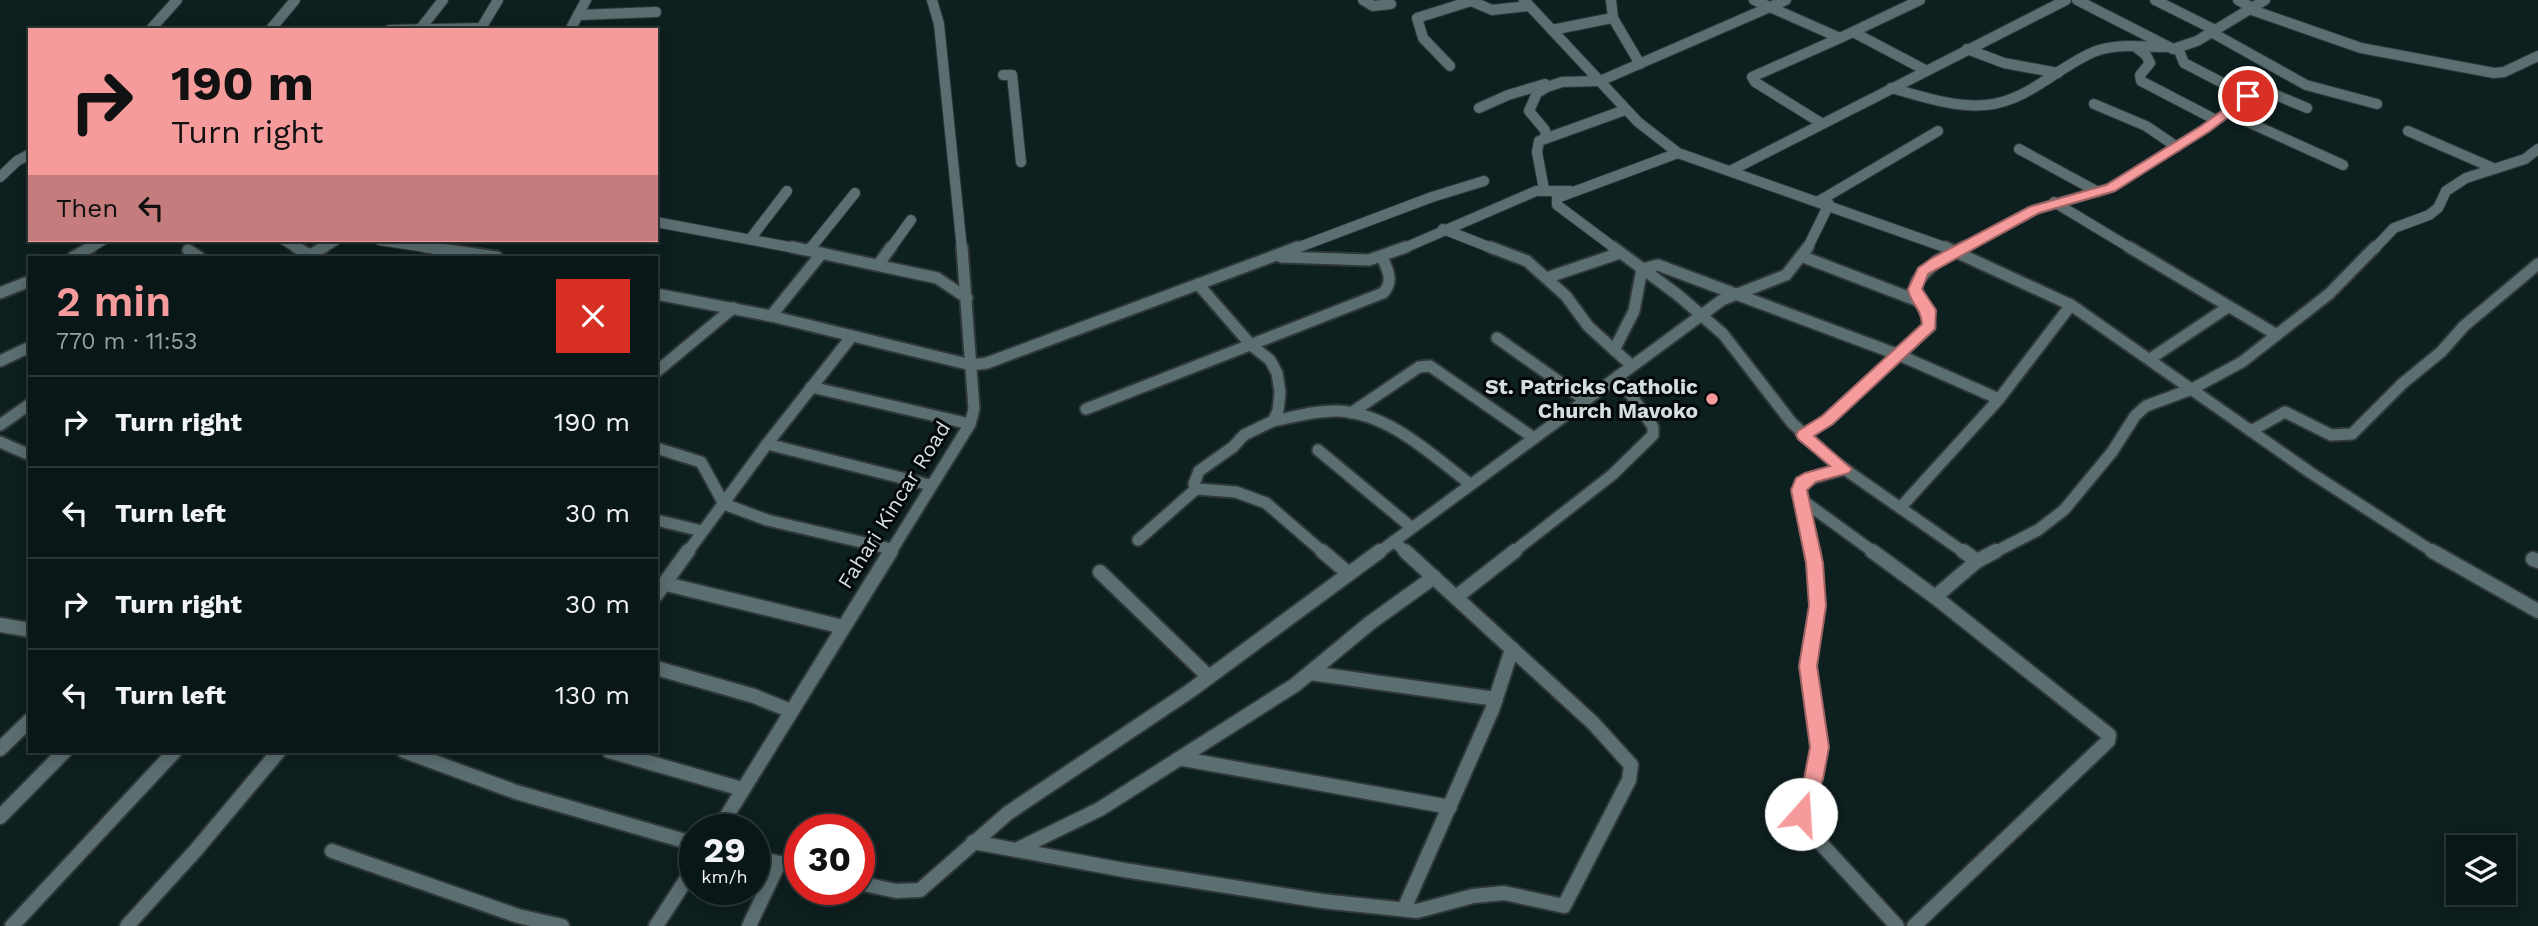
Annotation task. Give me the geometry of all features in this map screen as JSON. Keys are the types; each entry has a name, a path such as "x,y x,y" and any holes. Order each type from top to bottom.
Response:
{"street":[{"path":"152,28 177,0"},
{"path":"272,28 295,0"},
{"path":"421,27 443,0"},
{"path":"482,28 498,0"},
{"path":"571,28 586,0"},
{"name":"Fahari Kincar Road","path":"728,814 970,424 974,409 967,298 939,24 932,0"},
{"path":"1363,0 1373,6 1391,4"},
{"path":"1611,0 1612,18 1634,48 1640,64"},
{"path":"1754,0 1840,38"},
{"path":"1546,137 1545,130 1529,111 1538,93 1563,82 1600,80 1786,0"},
{"path":"1821,123 1755,82 1752,77 1855,33 1920,0"},
{"path":"2077,0 2166,47"},
{"path":"2155,0 2306,85 2377,104"},
{"path":"2238,0 2251,8 2361,48 2494,73 2504,72 2538,57"},
{"path":"1891,88 1940,101 1988,105 2001,102 2081,58 2105,48 2178,48 2265,0"},
{"path":"1732,170 2062,1"},
{"path":"1450,66 1419,31 1415,23 1417,18 1471,2 1480,3 1492,10 1526,3 1625,110 1678,153 1824,202 1957,251 2071,305 2250,431 2421,545 2538,611"},
{"path":"578,15 656,12"},
{"path":"1552,30 1612,18"},
{"path":"410,28 451,28"},
{"path":"1855,33 1925,70"},
{"path":"2137,48 2146,55 2150,63 2140,75 2141,81 2216,120"},
{"path":"2178,48 2185,63 2248,96"},
{"path":"1967,49 2016,66 2058,73"},
{"path":"1479,107 1589,69"},
{"path":"1003,75 1012,75 1021,162"},
{"path":"1804,435 1827,420 1930,326 1928,310 1915,289 1923,272 1957,251 2053,202 2110,188 2228,113 2257,90 2264,90 2307,108"},
{"path":"2094,104 2146,126 2177,147"},
{"path":"1544,189 1536,146 1539,141 1625,110"},
{"path":"2228,113 2343,165"},
{"path":"875,886 896,891 920,890 1008,813 1209,677 1700,317 1737,292 1779,280 1791,272 1801,256 1824,202 1868,170 1938,131"},
{"path":"2408,131 2493,168"},
{"path":"2018,149 2098,192"},
{"path":"1935,597 1977,561 2038,530 2064,510 2112,452 2135,416 2146,406 2192,389 2242,362 2329,294 2394,228 2429,215 2438,208 2446,191 2454,185 2493,168 2525,159 2538,149"},
{"path":"0,177 28,153"},
{"path":"1678,153 1570,191 1558,198 1557,205 1678,295 1732,344 1804,435 1844,469 1977,561"},
{"path":"658,294 771,316 971,365 999,360 1432,197 1484,181"},
{"path":"1274,257 1369,260 1382,257 1443,229 1544,189 1570,191"},
{"path":"751,238 787,191"},
{"path":"809,250 855,193"},
{"path":"2053,202 2277,335"},
{"path":"878,265 911,220"},
{"path":"658,222 751,238 937,278 967,298"},
{"path":"1443,229 1521,258 1566,296 1588,326 1632,366"},
{"path":"75,256 99,242"},
{"path":"287,242 311,256 333,242"},
{"path":"410,242 456,245 490,256"},
{"path":"188,250 197,256"},
{"path":"771,316 822,253"},
{"path":"1546,278 1620,253"},
{"path":"1801,256 1922,302"},
{"path":"1086,409 1383,293 1388,288 1391,275 1382,257"},
{"path":"2250,431 2285,412 2331,435 2352,434 2403,383 2441,352 2464,326 2538,264"},
{"path":"1642,269 1664,267 1737,292 1772,309 1899,355 1999,399"},
{"path":"1614,350 1627,330 1641,292 1642,269"},
{"path":"0,293 28,282"},
{"path":"1198,284 1251,345 1264,352 1277,373 1280,392 1278,411 1273,421"},
{"path":"1900,508 1999,399 2071,305"},
{"path":"2150,359 2228,307"},
{"path":"658,370 733,308"},
{"path":"658,593 767,444 852,336"},
{"path":"1497,338 1585,400"},
{"path":"0,362 28,347"},
{"path":"1350,413 1419,367 1430,366 1535,438"},
{"path":"1456,597 1612,475 1653,435 1653,427 1618,376"},
{"path":"811,387 970,424"},
{"path":"0,425 28,405"},
{"path":"1196,489 1194,484 1199,471 1233,447 1244,435 1273,421 1329,411 1350,413 1398,431 1470,484"},
{"path":"0,442 28,454"},
{"path":"767,444 930,485"},
{"path":"658,449 701,462 724,504 767,520 891,549"},
{"path":"1318,450 1411,527"},
{"path":"1844,469 1811,477 1801,483 1799,490 1815,563 1818,606 1808,666 1820,747 1814,779 1801,814 1803,824 1896,926"},
{"path":"1138,540 1196,489 1236,492 1266,503 1349,575"},
{"path":"1802,500 1935,597 2109,736 2098,750 1914,926"},
{"path":"658,520 702,531"},
{"path":"973,842 1124,870 1322,901 1431,909 1473,896 1496,893 1524,896 1551,905 1564,906 1632,769 1627,759 1593,723 1394,541"},
{"path":"1100,572 1209,677"},
{"path":"1016,850 1100,809 1183,759 1310,673 1370,623 1434,577"},
{"path":"666,584 843,627"},
{"path":"0,625 28,630"},
{"path":"1404,909 1496,699 1512,649"},
{"path":"658,668 754,696 791,711"},
{"path":"1310,673 1496,699"},
{"path":"0,749 28,722"},
{"path":"0,817 63,753"},
{"path":"12,926 173,753"},
{"path":"127,926 196,850 277,753"},
{"path":"409,753 516,792 679,839"},
{"path":"616,753 743,789"},
{"path":"1183,759 1450,807"},
{"path":"332,851 518,916 562,926"},
{"path":"770,861 784,864"},
{"path":"749,926 779,863"},
{"path":"656,926 679,891"}],"place":[{"name":"St. Patricks Catholic Church Mavoko","path":"1712,399"}],"route":[{"path":"1801,814 1814,779 1820,747 1808,666 1818,606 1815,563 1799,490 1801,483 1811,477 1844,469 1804,435 1827,420 1930,326 1928,310 1916,295 1915,289 1923,272 1937,261 2034,210 2053,202 2095,194 2110,188 2206,128 2248,96"}]}
